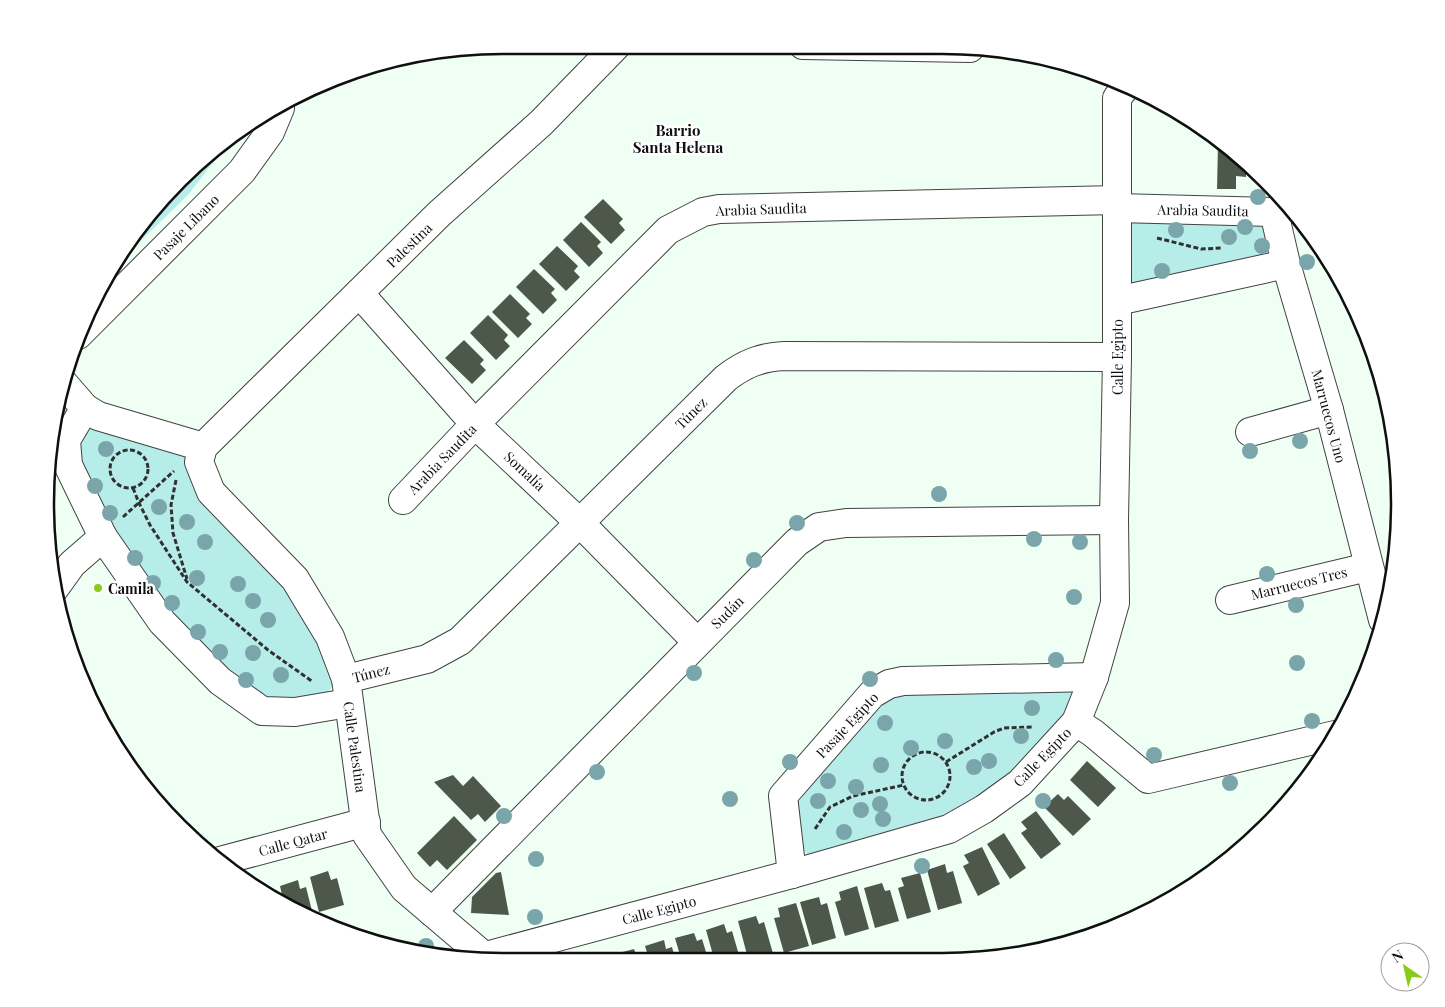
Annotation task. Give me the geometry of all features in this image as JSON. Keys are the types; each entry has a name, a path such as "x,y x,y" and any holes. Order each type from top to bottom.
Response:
{"street":[{"name":"Palestina","path":"203,447 440,214 542,123 608,54"},
{"name":"Calle Egipto","path":"499,953 792,874 950,829 984,809 1020,783 1076,722 1094,677 1116,603 1114,520 1117,357 1117,98 1122,92"},
{"name":"Pasaje Líbano","path":"93,320 242,171 270,132 277,115"},
{"name":"Arabia Saudita","path":"403,500 475,424 668,230 703,212 719,208 1117,204 1282,210"},
{"name":"Marruecos Uno","path":"1282,210 1286,264 1329,410 1379,607"},
{"path":"1117,301 1286,264"},
{"name":"Somalía","path":"359,293 475,424 580,523 697,642"},
{"name":"Túnez","path":"85,408 66,440 68,465 103,537 162,622 220,681 262,711 295,712 428,659 460,641 726,378 736,370 760,359 784,356 1117,357"},
{"path":"69,389 85,408 98,416 203,447"},
{"path":"1250,432 1329,410"},
{"name":"Calle Palestina","path":"203,447 199,462 211,492 295,579 330,637 347,691 367,835 404,888 474,952"},
{"name":"Sudán","path":"432,912 797,542 819,527 846,523 1114,520"},
{"path":"60,579 72,564 103,537"},
{"name":"Marruecos Tres","path":"1230,600 1368,567"},
{"name":"Pasaje Egipto","path":"792,874 783,796 872,694 889,684 902,681 1094,677"},
{"path":"1076,722 1093,733 1148,779 1325,737"},
{"name":"Calle Qatar","path":"229,859 366,822"}],"path":[{"path":"136,451 145,459 147,477 134,488 119,486 111,476 109,470 110,463 118,453 136,451"},
{"path":"103,537 179,467 171,505 173,533 187,582"},
{"path":"134,488 150,526 187,582 268,650 309,679"},
{"path":"946,762 994,732 1004,728 1034,727"},
{"path":"919,754 934,754 946,762 950,778 944,793 938,798 922,800 914,797 904,785 903,770 912,757 919,754"},
{"path":"814,830 830,807 853,796 904,785"}],"shaded area":[{"path":"217,157 188,195 136,245 165,207 185,185"},
{"path":"1264,221 1271,246 1267,253 1138,289 1129,281 1127,223"},
{"path":"66,398 68,410 61,423"},
{"path":"94,422 180,451 308,619 336,682 320,701 276,707 248,692 186,632 136,570 75,459 82,426"},
{"path":"58,443 71,502 55,471"},
{"path":"1079,689 1054,728 1028,759 977,798 936,820 808,856 799,842 790,798 892,693"}],"building":[{"path":"1218,149 1246,172 1246,177 1236,176 1236,189 1217,189"},
{"path":"603,199 623,219 619,223 625,230 611,244 584,217"},
{"path":"581,222 601,242 597,246 603,253 589,267 563,240"},
{"path":"557,246 578,266 574,271 580,277 566,291 539,264"},
{"path":"534,269 555,289 551,293 557,300 543,314 516,287"},
{"path":"510,294 530,314 526,318 532,324 518,338 492,312"},
{"path":"488,315 508,335 504,340 510,346 496,360 470,333"},
{"path":"464,340 484,360 480,364 486,370 472,384 445,358"},
{"path":"1087,761 1116,788 1098,807 1070,780"},
{"path":"453,775 463,786 473,776 501,806 485,822 478,814 471,820 434,782"},
{"path":"1058,794 1064,800 1068,796 1091,819 1073,836 1044,807"},
{"path":"1036,811 1061,844 1041,859 1021,833 1027,829 1021,822"},
{"path":"454,816 477,840 447,870 437,860 430,867 417,853"},
{"path":"1004,833 1026,868 1010,879 987,844"},
{"path":"982,847 1000,884 978,896 963,866 969,863 964,855"},
{"path":"945,864 947,873 953,871 962,903 938,910 927,870"},
{"path":"328,871 331,880 337,878 344,905 319,912 310,877"},
{"path":"501,872 509,915 471,913 472,897 496,873"},
{"path":"920,873 931,912 907,919 898,888 904,886 901,878"},
{"path":"298,880 300,889 306,887 312,910 282,895 280,886"},
{"path":"882,883 885,891 890,890 899,921 875,928 864,888"},
{"path":"857,886 869,929 845,936 835,902 841,900 839,892"},
{"path":"819,897 821,905 827,903 836,938 812,945 800,902"},
{"path":"796,903 809,946 784,953 774,918 780,917 778,908"},
{"path":"756,916 759,924 764,922 773,953 747,953 738,921"},
{"path":"724,924 727,933 732,931 738,953 712,953 706,930"},
{"path":"694,933 697,941 702,939 706,953 679,953 675,938"},
{"path":"664,940 666,949 672,947 674,953 647,953 645,946"},
{"path":"634,949 636,953 619,953"}],"place":[{"name":"Camila","path":"98,588"}],"district":[{"name":"Barrio Santa Helena","path":"678,138"}]}
